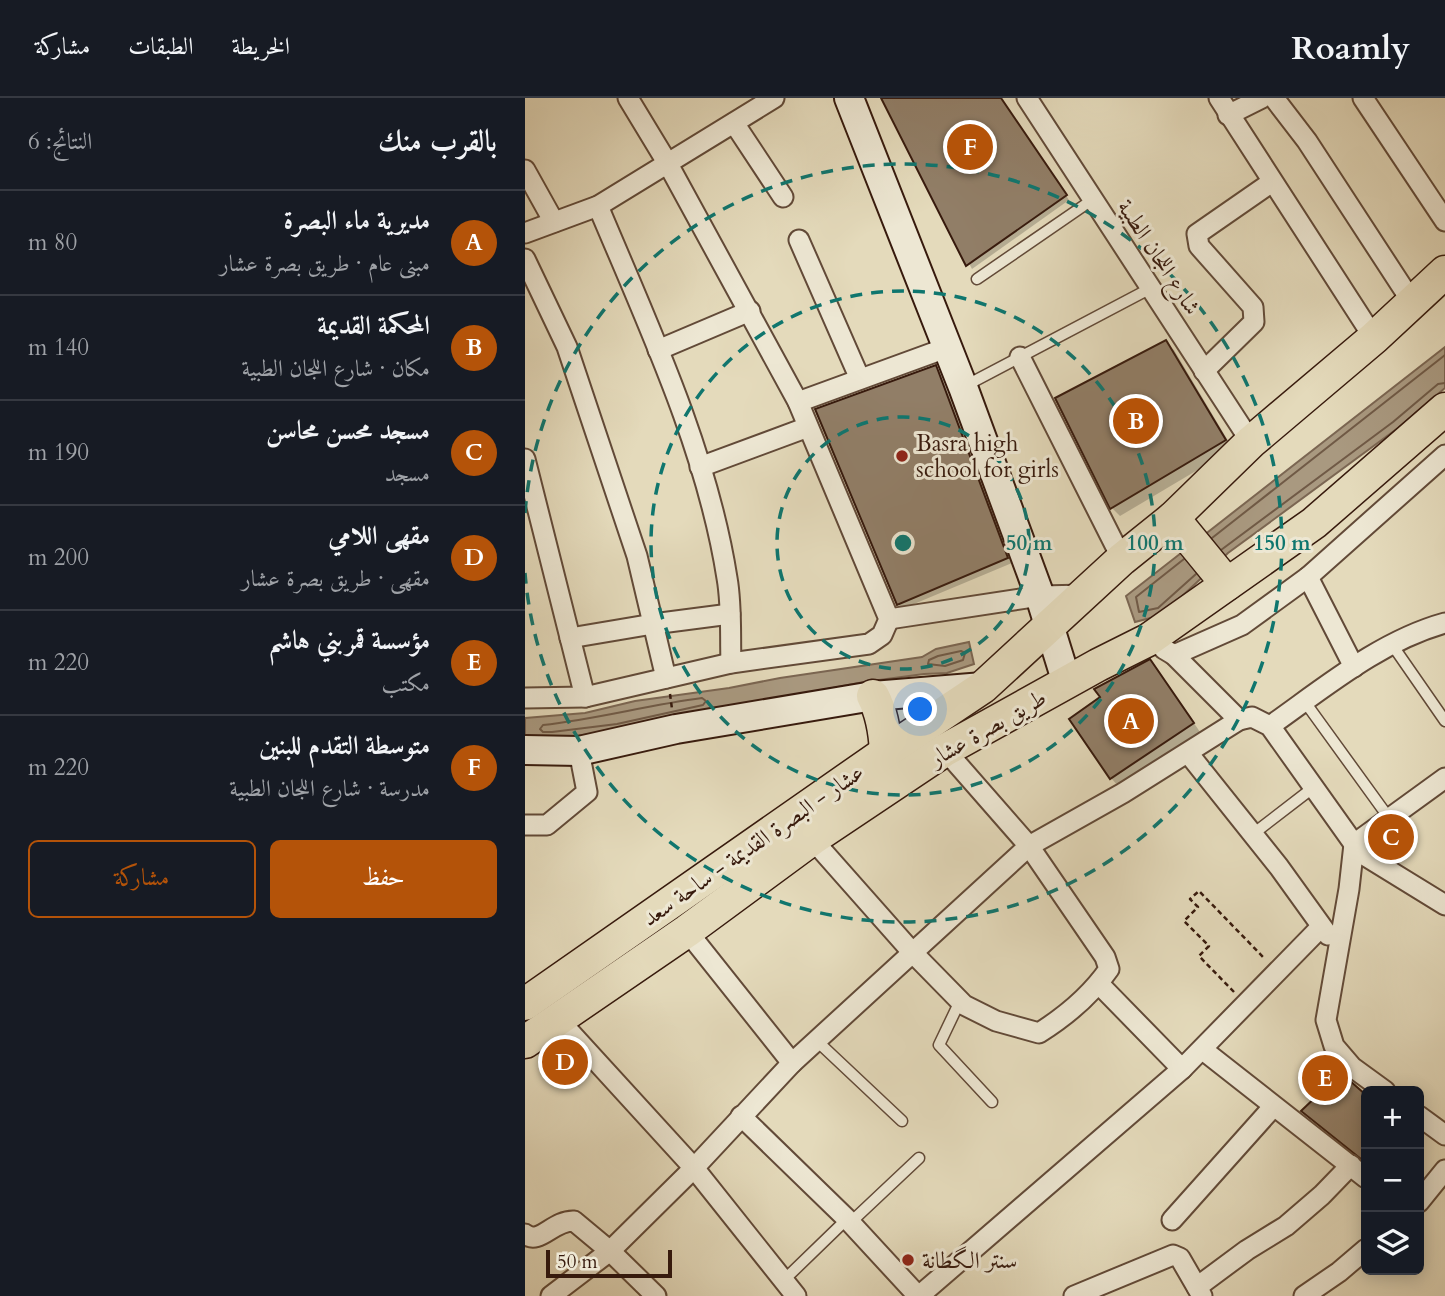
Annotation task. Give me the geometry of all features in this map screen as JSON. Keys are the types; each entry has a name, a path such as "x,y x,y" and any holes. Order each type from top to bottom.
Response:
{"main road":[{"name":"عشار - البصرة القديمة - ساحة سعد","path":"527,998 983,687 1122,559 1178,524 1251,442 1374,338 1445,272"},
{"name":"طريق بصرة عشار","path":"525,1042 687,931 813,839 945,750 1067,683 1161,647 1223,579 1314,523 1445,409"},
{"path":"1178,524 1223,579"},
{"path":"873,696 879,708 886,752"}],"street":[{"path":"525,698 585,698 667,681 731,663 869,644 883,635 888,619 798,402 668,164 628,98"},
{"path":"525,233 598,206 774,98"},
{"path":"849,98 963,387 1040,596 1067,683"},
{"name":"شارع اللجان الطبية","path":"1027,98 1251,442"},
{"path":"1219,98 1374,338"},
{"path":"1229,115 1262,98"},
{"path":"1274,98 1315,152 1412,302"},
{"path":"1363,98 1445,221"},
{"path":"734,123 783,197"},
{"path":"525,170 554,222"},
{"path":"1205,371 1254,322 1254,314 1253,307 1199,246 1197,234 1272,182"},
{"path":"598,206 658,350 708,490 727,579 731,663"},
{"path":"799,240 860,379"},
{"path":"525,259 568,348 637,556 667,681"},
{"path":"658,350 750,311"},
{"path":"798,402 946,348"},
{"path":"1020,357 1122,559"},
{"path":"700,467 808,427"},
{"path":"1161,647 1242,625 1308,577 1445,455"},
{"path":"525,459 585,698"},
{"path":"1308,577 1354,667"},
{"path":"888,619 1040,596 1084,595"},
{"path":"570,638 730,614"},
{"path":"1270,726 1354,667 1423,629 1445,624"},
{"path":"1161,647 1239,720"},
{"path":"525,750 579,751 676,729 873,696 983,687"},
{"path":"551,1296 610,1251 694,1168 792,1063 1029,846 1123,793 1239,720 1252,716 1270,726 1354,844 1367,857 1445,905"},
{"path":"813,839 912,952 960,1001 996,1021 1039,1033 1059,1021 1099,984 1109,970 1105,957 1029,846 945,750"},
{"path":"525,825 547,825 587,792 579,751"},
{"path":"1188,753 1339,947"},
{"path":"1378,1086 1352,1066 1334,1045 1326,1020 1354,844 1445,778"},
{"path":"741,1116 849,1221 918,1296 1182,1069 1321,927"},
{"path":"687,931 792,1063"},
{"path":"1099,984 1182,1069"},
{"path":"557,1018 694,1168 790,1289"},
{"path":"1074,1296 1173,1255 1180,1258 1199,1291 1247,1250 1286,1226 1322,1195 1359,1172 1202,1050"},
{"path":"1172,1220 1273,1107"},
{"path":"1424,1120 1445,1135"},
{"path":"1424,1196 1445,1170"},
{"path":"525,1234 529,1238 536,1238 557,1224 574,1221 610,1251 656,1296"},
{"path":"1304,1296 1361,1254"}],"lane":[{"path":"977,279 1092,200"},
{"path":"963,387 1151,288"},
{"path":"1393,646 1445,721"},
{"path":"1305,702 1389,818"},
{"path":"1253,834 1314,787"},
{"path":"960,1001 939,1045 992,1102"},
{"path":"817,1041 902,1121"},
{"path":"790,1289 849,1221 919,1158"}],"path":[{"path":"667,681 673,710"},
{"path":"1245,1004 1199,956 1209,947 1184,921 1198,907 1190,899 1199,891 1277,971"}],"water":[{"path":"1445,347 1445,388 1398,428 1228,553 1162,615 1135,622 1126,596"},
{"path":"969,642 974,664 947,673 864,682 590,734 525,739 525,718 585,713 635,701 922,657 936,649"}],"building":[{"path":"881,98 1001,98 1067,195 966,266"},
{"path":"1166,340 1226,440 1110,509 1055,398"},
{"name":"Basra high school for girls","path":"936,365 1008,558 897,605 815,409"},
{"path":"1150,659 1194,723 1110,779 1069,719 1100,697 1094,689"},
{"path":"1341,1073 1361,1091 1361,1159 1301,1111"}],"place":[{"name":"متوسطة التقدم للبنين","path":"970,147"},
{"name":"المحكمة القديمة","path":"1136,421"},
{"name":"Basra high school for girls","path":"902,456"},
{"name":"مديرية ماء البصرة","path":"1131,721"},
{"name":"مسجد محسن محاسن","path":"1391,837"},
{"name":"مقهى اللامي","path":"565,1062"},
{"name":"مؤسسة قمربني هاشم","path":"1325,1078"},
{"name":"سنتر الگطانة","path":"908,1260"}]}
